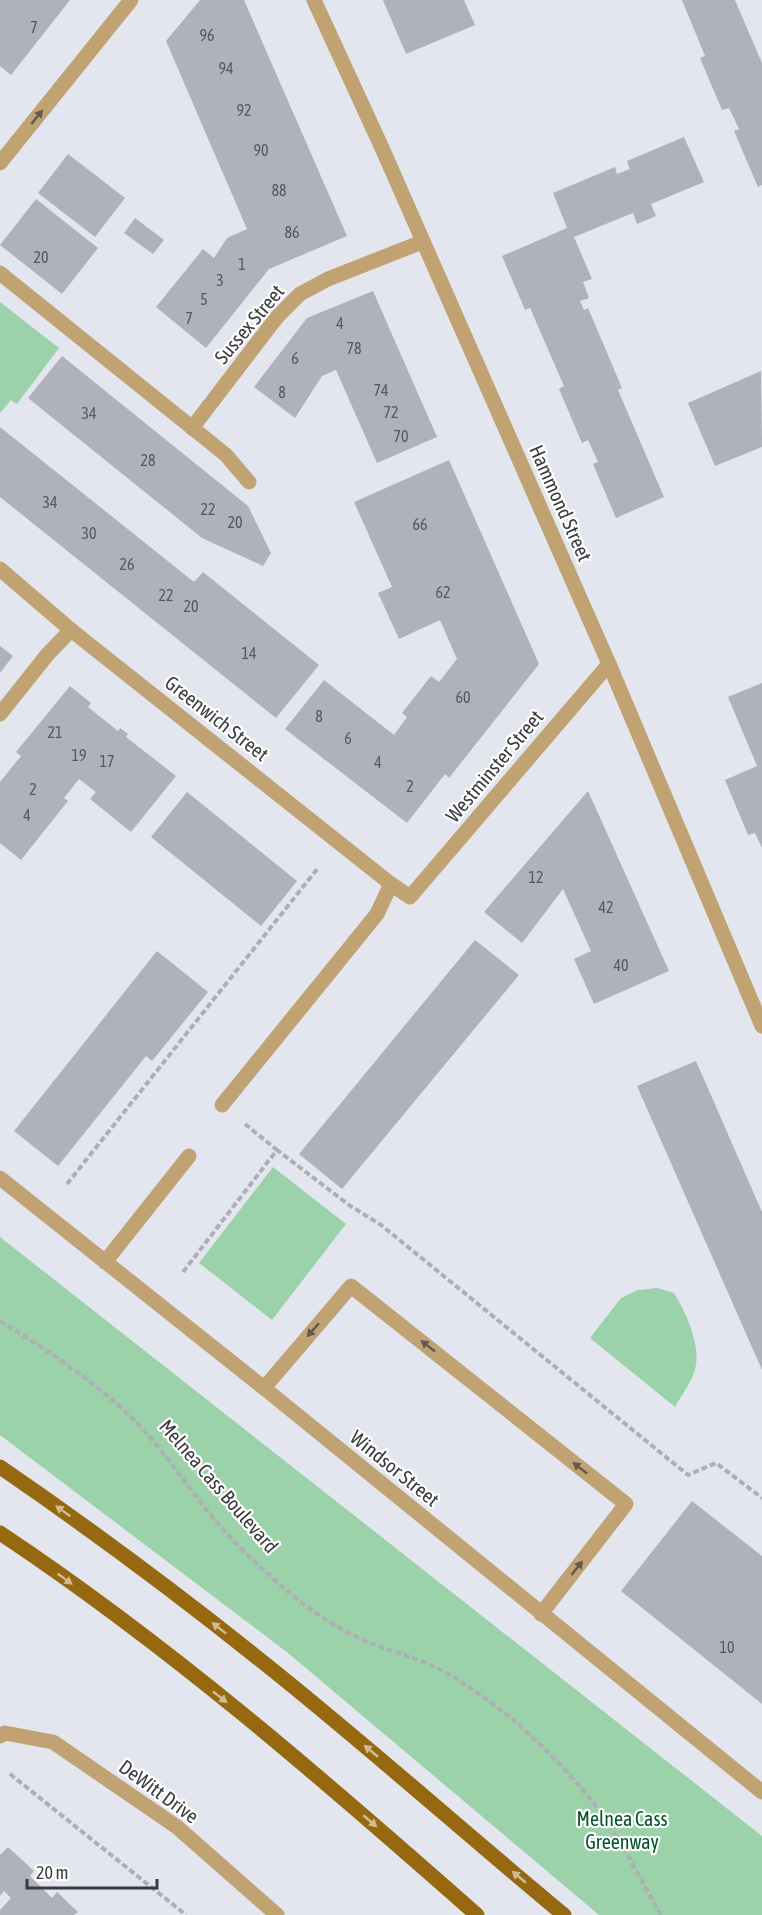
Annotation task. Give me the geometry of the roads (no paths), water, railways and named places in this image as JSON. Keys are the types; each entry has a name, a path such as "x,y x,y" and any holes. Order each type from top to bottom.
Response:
{"main road":[{"path":"0,1467 162,1584 270,1668 564,1915"},
{"path":"0,1533 134,1629 256,1724 477,1915"}],"street":[{"path":"0,163 131,0"},
{"name":"Hammond Street","path":"314,0 382,148 609,664 762,1026"},
{"name":"Sussex Street","path":"192,428 277,317 300,294 328,279 422,242"},
{"path":"0,273 225,455 249,482"},
{"name":"Greenwich Street","path":"0,568 71,630 410,897"},
{"path":"0,714 47,655 71,630"},
{"name":"Westminster Street","path":"410,897 609,664"},
{"path":"222,1105 377,914 391,884"},
{"path":"105,1262 189,1156"},
{"name":"Windsor Street","path":"0,1178 264,1388 762,1792"},
{"path":"264,1388 351,1286 626,1504 542,1614"},
{"name":"DeWitt Drive","path":"0,1736 5,1733 53,1742 177,1827 277,1915"}],"park label":[{"name":"Melnea Cass Greenway","path":"622,1830"}]}
